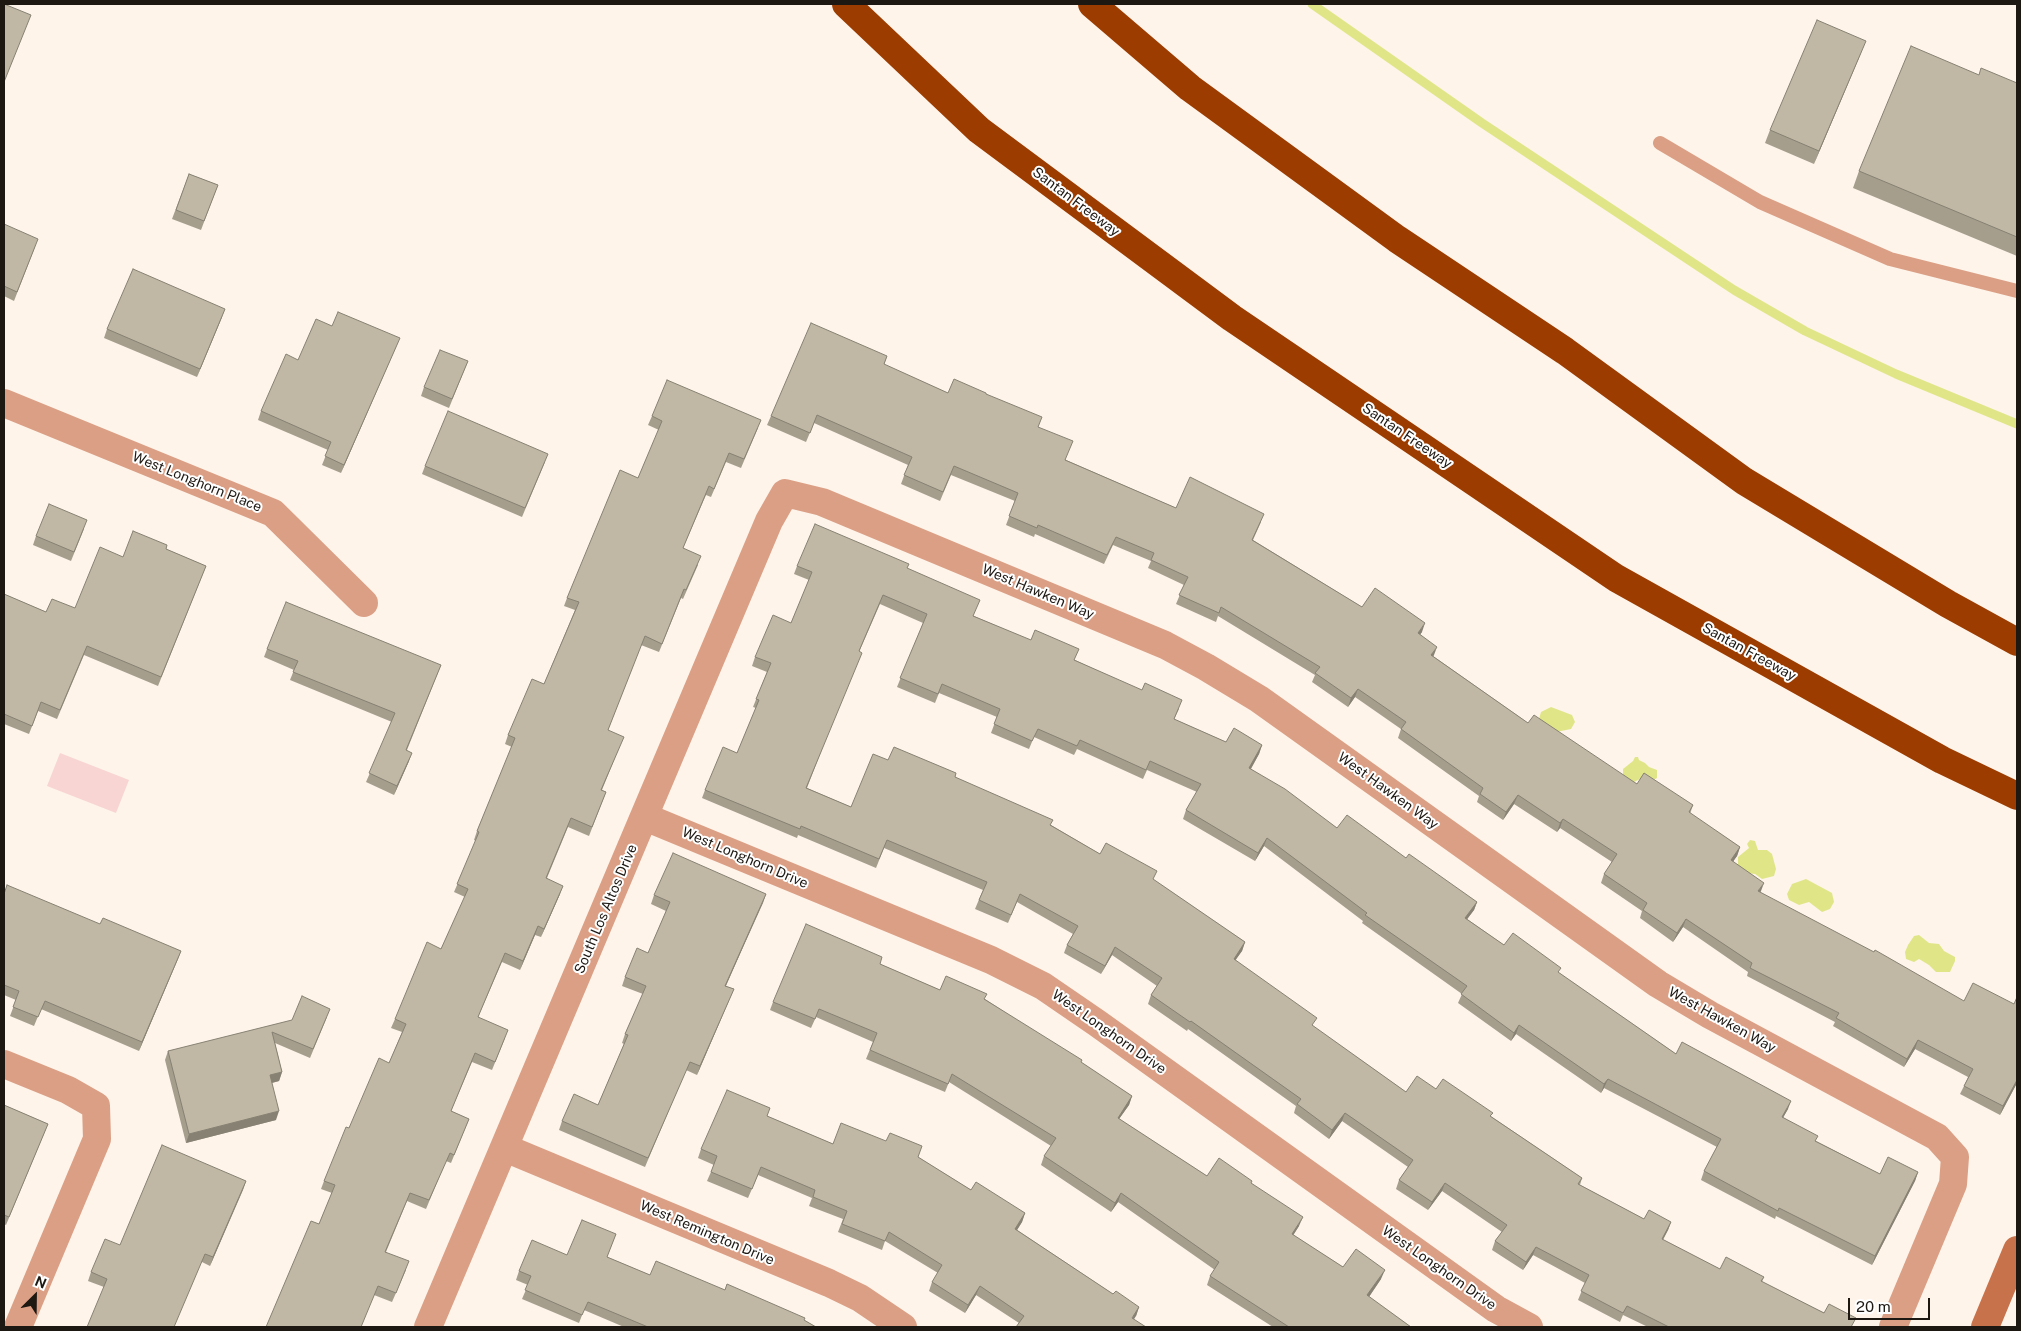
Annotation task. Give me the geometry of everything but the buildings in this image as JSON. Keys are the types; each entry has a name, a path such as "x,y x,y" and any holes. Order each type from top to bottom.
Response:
{"highway":[{"path":"828,4 979,130"},
{"name":"Santan Freeway","path":"846,4 979,130 1232,318 1616,578 1942,760 2017,796"},
{"path":"1092,4 1190,88 1397,239 1565,352 1744,481 1948,604 2017,642"}],"main road":[{"path":"1985,1327 2017,1250"}],"street":[{"name":"West Longhorn Place","path":"4,403 273,513 364,603"},
{"name":"South Los Altos Drive","path":"428,1327 769,521 785,493"},
{"name":"West Hawken Way","path":"785,493 831,506 1166,645 1206,667 1259,699 1658,984 1710,1016 1937,1137 1955,1157 1953,1184 1893,1327"},
{"name":"West Longhorn Drive","path":"645,817 991,960 1043,986 1097,1022 1496,1309 1529,1327"},
{"path":"4,1064 68,1090 96,1106 97,1139 18,1327"},
{"name":"West Remington Drive","path":"505,1148 829,1283 860,1298 904,1327"}],"lane":[{"path":"1660,143 1760,202 1890,259 2017,291"}],"shaded area":[{"path":"1551,707 1572,715 1575,722 1571,729 1556,732 1539,719 1541,712"},
{"path":"60,753 129,780 116,813 47,786"},
{"path":"1635,757 1638,757 1639,760 1649,767 1657,770 1657,778 1652,781 1642,778 1634,782 1623,775 1623,769"},
{"path":"1750,840 1755,841 1758,850 1767,850 1772,854 1776,869 1774,876 1762,879 1755,874 1746,873 1738,867 1738,857 1749,848 1747,844"},
{"path":"1806,879 1832,893 1834,902 1830,909 1822,912 1809,902 1799,905 1789,900 1787,894 1792,884"},
{"path":"1919,935 1929,943 1939,944 1944,951 1955,957 1950,972 1936,972 1919,959 1914,962 1906,959 1905,952 1908,945 1914,936"}],"waterway":[{"path":"1312,4 1482,123 1734,290 1805,331 1896,374 2017,424"}]}
